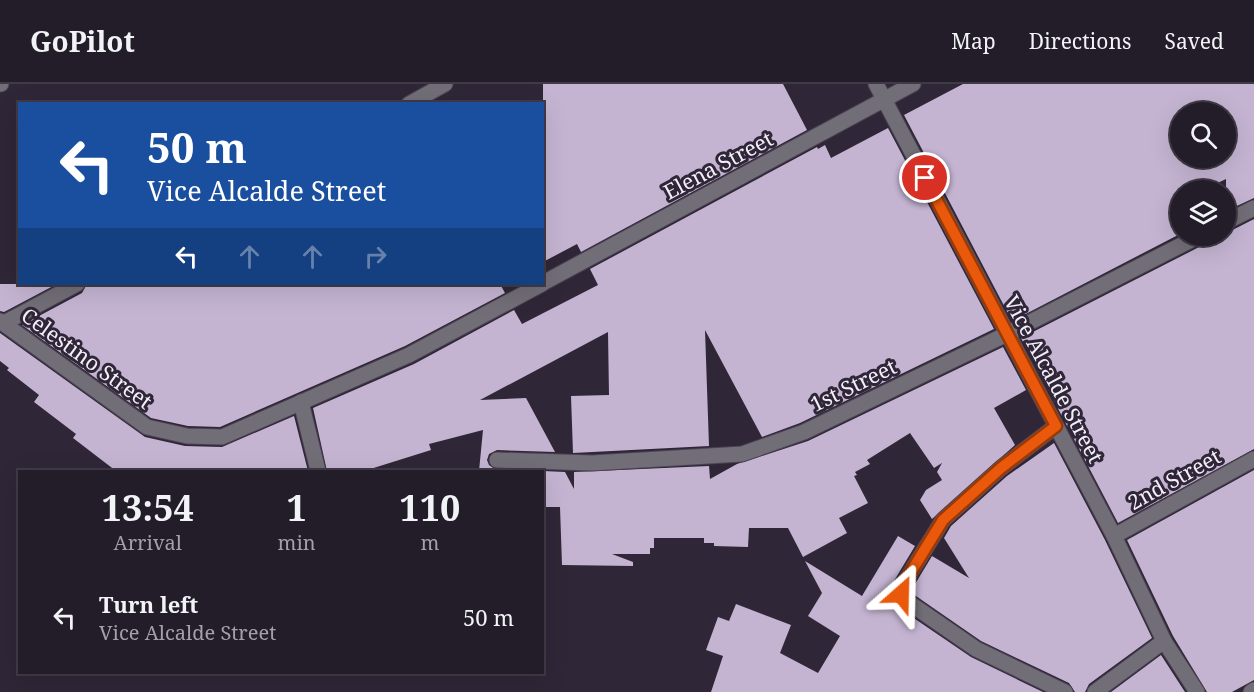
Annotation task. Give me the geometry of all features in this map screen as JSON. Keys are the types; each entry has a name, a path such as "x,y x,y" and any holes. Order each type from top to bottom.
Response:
{"street":[{"path":"414,102 446,84"},
{"name":"Vice Alcalde Street","path":"876,84 1114,536 1164,641 1197,692"},
{"name":"Elena Street","path":"544,282 913,84"},
{"path":"1236,217 1254,207"},
{"name":"1st Street","path":"497,460 592,464 742,454 804,432 1006,334 1179,246"},
{"path":"2,322 75,285"},
{"name":"Elena Street","path":"254,423 409,355 538,285"},
{"name":"Celestino Street","path":"2,322 147,427 186,436 222,437 254,423"},
{"path":"301,402 318,470"},
{"path":"1056,426 1001,468 943,520 901,588 905,600 976,649 1065,692"},
{"name":"2nd Street","path":"1114,536 1254,459"},
{"path":"1095,692 1164,641"}],"building":[{"path":"543,84 783,84 807,130 581,252 577,244 544,261"},
{"path":"963,84 1254,84 1254,198 1236,206 1236,180 1170,180 1170,239 1012,321 904,115"},
{"path":"888,128 994,329 800,423 762,437 705,330 709,446 573,453 571,396 609,395 608,332 480,400 526,398 555,452 497,450 489,454 487,460 489,465 496,470 479,470 483,430 429,444 431,450 367,470 327,470 313,408 414,364 514,310 522,324 598,285 590,269 817,147 818,149 825,145 831,158"},
{"path":"1254,219 1254,449 1118,523 1021,338 1201,246 1236,246 1236,228"},
{"path":"0,284 55,285 4,312 0,311"},
{"path":"86,285 501,285 505,293 405,346 220,427 188,426 151,418 22,325 82,293"},
{"path":"0,333 145,437 185,446 222,447 294,416 308,470 115,470 73,438 76,434 34,402 39,395 7,370 9,368 0,361"},
{"path":"1003,347 1026,390 994,408 1015,445 932,519 920,500 926,490 942,480 937,472 942,463 934,468 910,433 867,460 870,464 855,472 857,475 854,476 868,503 839,518 847,533 803,557 788,528 749,528 748,547 714,546 714,543 704,543 704,538 654,538 654,548 650,548 650,554 612,554 633,562 633,566 562,565 560,507 544,507 544,471 565,472 574,489 574,472 709,466 710,479 737,464 808,441"},
{"path":"1054,443 1105,540 1152,638 1089,684 1085,692 1075,692 1069,683 981,641 913,594 912,589 932,556 969,578 944,538 951,526 1007,476"},
{"path":"1254,470 1254,680 1232,692 1207,692 1173,636 1127,540"},
{"path":"898,536 915,546 891,586 899,608 971,657 1043,692 711,692 723,656 706,650 718,617 729,621 736,604 791,625 780,653 818,673 840,636 808,616 822,593 805,561 862,596"},
{"path":"1161,655 1185,692 1111,692"}],"route":[{"path":"901,594 901,588 943,520 1001,468 1056,426 925,178"}]}
